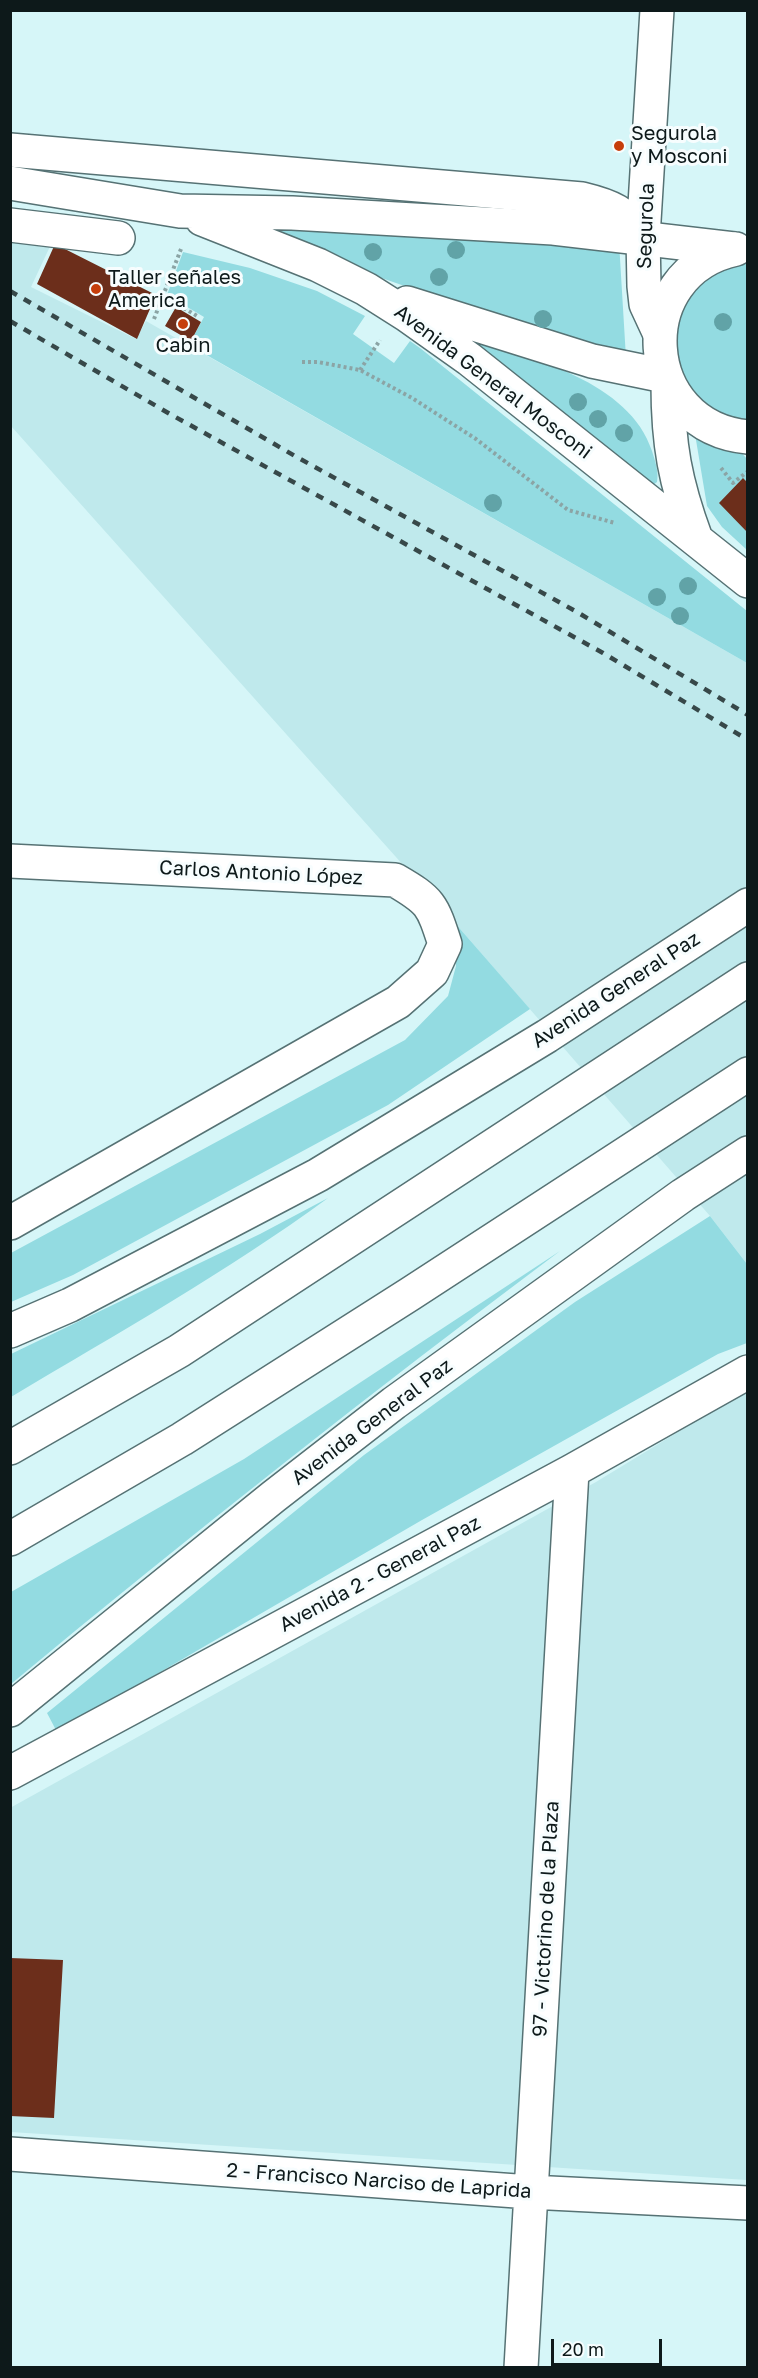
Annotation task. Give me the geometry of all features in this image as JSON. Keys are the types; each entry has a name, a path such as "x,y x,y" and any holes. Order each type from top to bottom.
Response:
{"main road":[{"name":"Segurola","path":"657,10 643,237 646,304 659,332"},
{"path":"10,150 582,199 616,210 631,221 643,237"},
{"name":"Avenida General Mosconi","path":"10,183 180,211 292,213 553,228 741,248"},
{"name":"Avenida General Mosconi","path":"180,211 301,258 366,289 446,342 696,538 747,581"},
{"path":"10,225 118,238"},
{"path":"741,248 711,256 691,269 675,288 664,309 658,350 667,380 682,404 702,421 724,432 747,436"},
{"path":"366,289 592,361 667,380"},
{"path":"667,380 668,423 673,463 682,501 696,538"},
{"name":"Carlos Antonio López","path":"10,861 396,880 424,897 436,916 445,944 432,972 398,1002 10,1223"},
{"name":"Avenida General Paz","path":"10,1331 70,1305 318,1175 547,1036 747,905"},
{"path":"10,1448 179,1351 747,979"},
{"path":"10,1539 182,1439 747,1074"},
{"name":"Avenida General Paz","path":"10,1710 273,1497 385,1410 683,1194 747,1153"},
{"name":"Avenida 2 - General Paz","path":"10,1773 572,1471 747,1372"},
{"name":"97 - Victorino de la Plaza","path":"521,2367 572,1471"},
{"name":"2 - Francisco Narciso de Laprida","path":"10,2154 530,2192 747,2203"}],"path":[{"path":"154,319 181,249"},
{"path":"163,296 200,317"},
{"path":"360,370 385,333"},
{"path":"302,362 318,362 360,370 412,398 476,439 568,510 620,525"}],"shaded area":[{"path":"286,227 619,242 626,358 482,313 287,245 279,235"},
{"path":"10,234 53,240 31,287 136,339 146,321 747,663 747,1264 710,1216 454,922 11,426"},
{"path":"183,252 250,268 317,291 365,316 353,334 394,363 410,341 420,348 747,611 747,663 189,345 204,317 167,295"},
{"path":"747,260 747,425 715,416 678,376 673,320 705,274"},
{"path":"469,339 548,364 601,390 623,407 640,427 652,451 657,470 657,482 653,485"},
{"path":"693,422 730,440 747,459 747,550 722,527 707,506"},
{"path":"454,922 530,1009 388,1105 73,1275 11,1302 11,1253 405,1040 448,996 456,966"},
{"path":"328,1198 212,1277 11,1397 11,1354 260,1234"},
{"path":"710,1216 747,1264 747,1343 718,1354 422,1520 57,1732 47,1713 364,1455 575,1302"},
{"path":"560,1251 282,1464 11,1684 11,1592 244,1459"},
{"path":"747,1390 747,2180 11,2132 10,1808 596,1482"}],"building":[{"name":"Taller señales America","path":"55,244 156,295 137,339 37,284"},
{"name":"Cabin","path":"176,307 201,322 191,341 165,326"},
{"path":"743,478 748,483 748,533 719,503"},
{"path":"10,1958 63,1960 54,2118 10,2116"}],"railway":[{"path":"10,291 295,456 577,612 748,715"},
{"path":"10,321 170,414 603,653 748,740"}],"place":[{"name":"Segurola y Mosconi","path":"619,146"},
{"name":"Taller señales America","path":"96,289"},
{"name":"Cabin","path":"183,324"}]}
